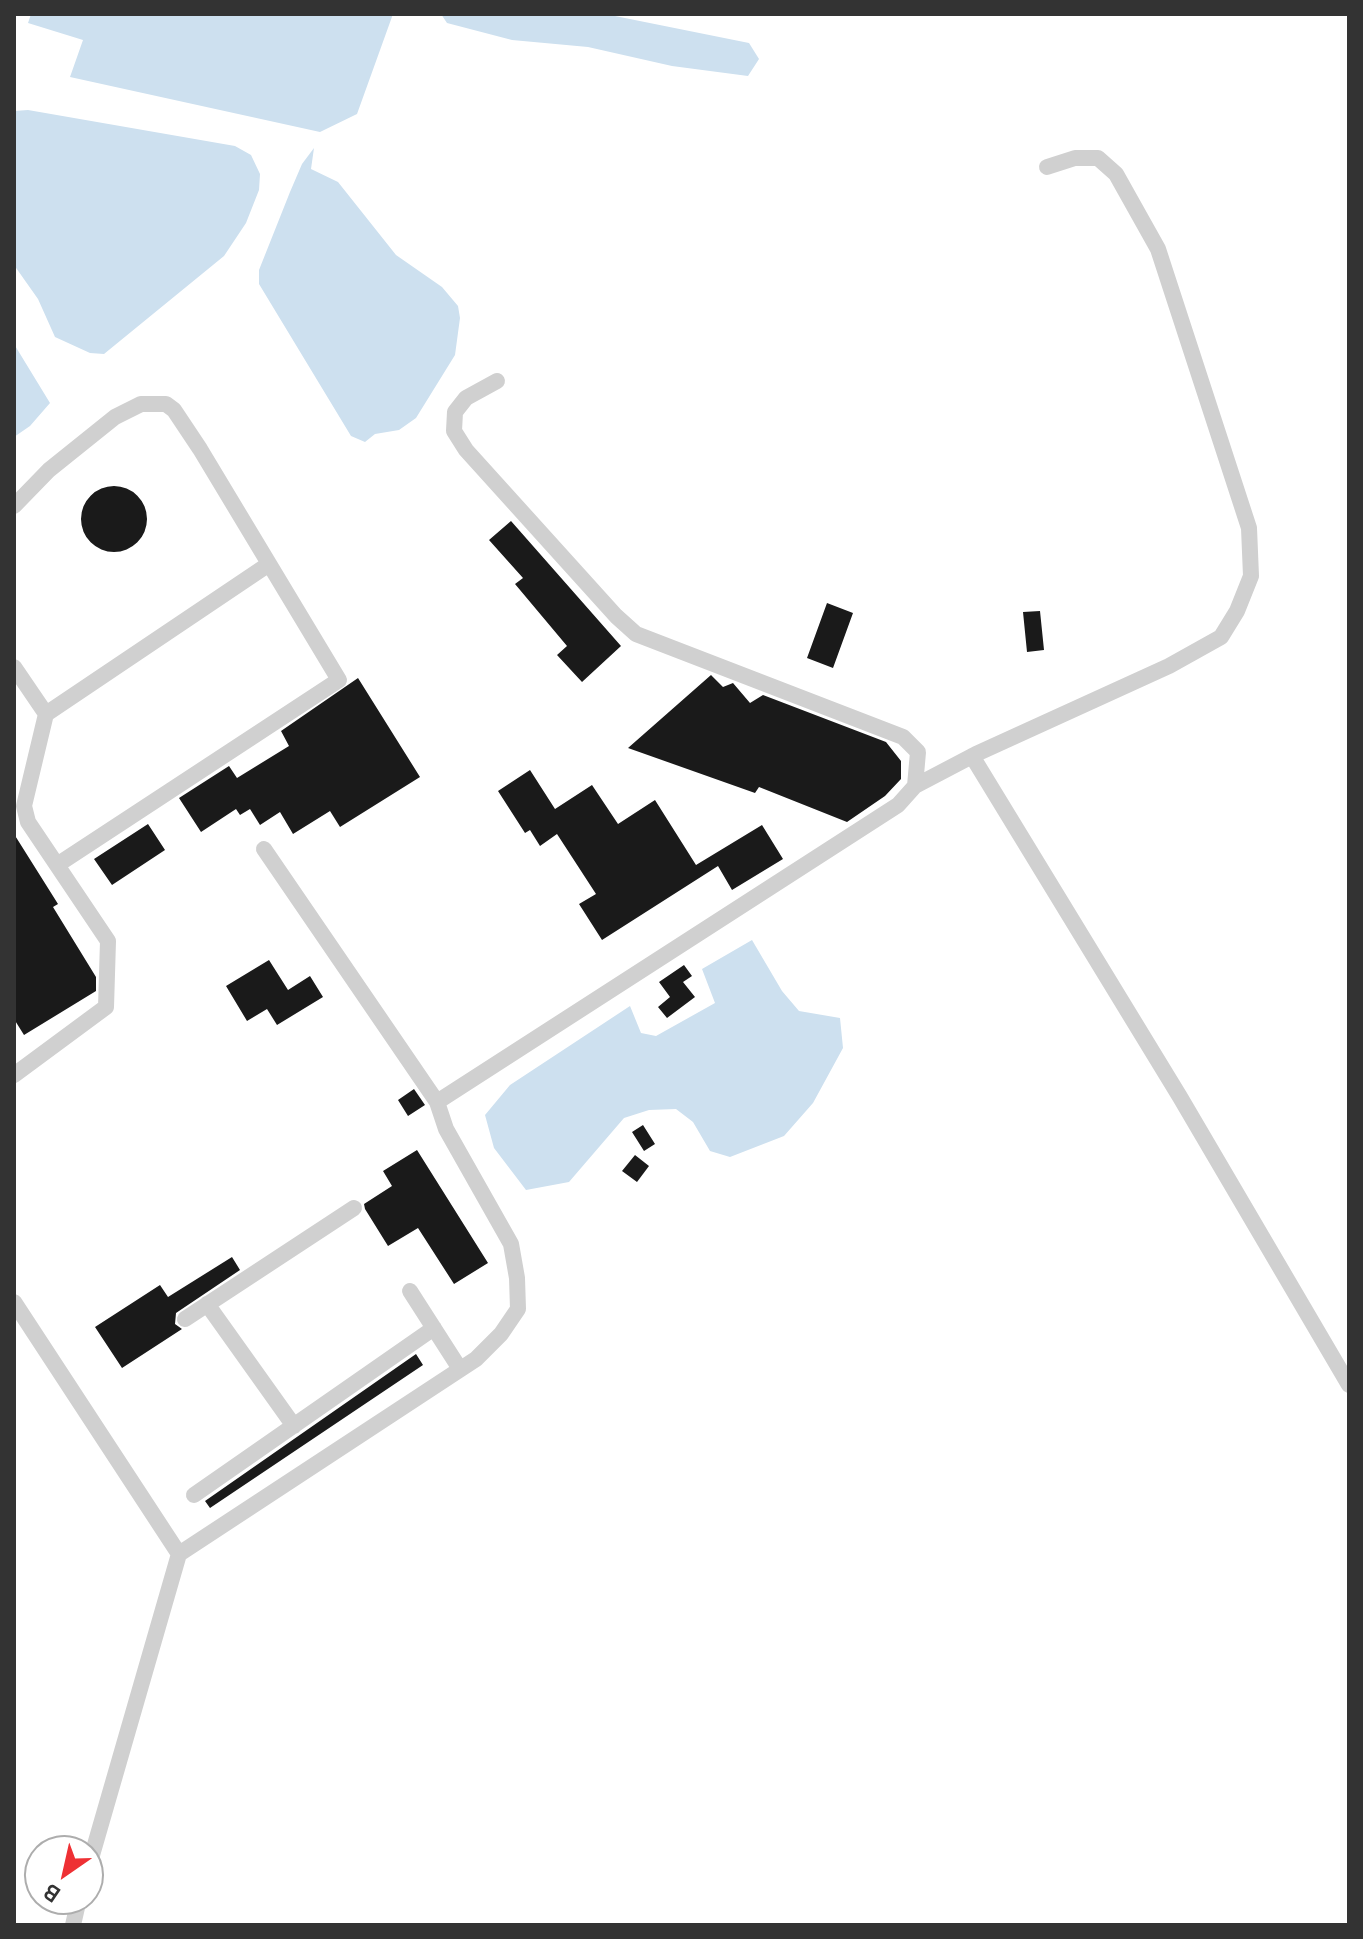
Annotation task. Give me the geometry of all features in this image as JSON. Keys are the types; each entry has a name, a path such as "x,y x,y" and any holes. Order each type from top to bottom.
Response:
{"street":[{"path":"437,1102 898,805 915,786 972,756 1169,666 1221,637 1237,611 1251,576 1249,528 1158,249 1116,174 1098,158 1075,158 1047,167"},
{"path":"497,381 466,398 455,412 454,431 466,450 616,616 636,634 903,737 918,752 915,786"},
{"path":"14,506 49,470 115,417 141,404 156,401 174,410 339,680 57,865"},
{"path":"14,1075 106,1007 108,941 19,807 46,714 269,564"},
{"path":"14,667 46,714"},
{"path":"972,756 1180,1097 1349,1385"},
{"path":"98,1835 179,1554 460,1369 501,1334 518,1309 511,1244 446,1129 437,1102 264,849"},
{"path":"185,1319 354,1208"},
{"path":"410,1291 460,1369"},
{"path":"14,1302 179,1554"},
{"path":"207,1304 294,1426"},
{"path":"194,1495 434,1328"}],"water":[{"path":"31,14 393,14 357,114 320,132 70,77 83,40 28,23"},
{"path":"441,14 605,14 749,43 759,59 748,76 672,66 588,47 512,40 447,23"},
{"path":"28,110 235,146 251,155 260,174 259,190 246,223 224,256 104,354 90,353 55,337 38,299 14,265 14,111"},
{"path":"314,148 311,169 338,182 396,255 442,287 458,306 460,318 455,355 416,418 399,430 375,434 365,442 351,436 259,284 259,270 290,192 302,164"},
{"path":"14,344 50,403 30,426 14,437"},
{"path":"752,940 782,991 799,1011 840,1018 843,1048 813,1103 784,1136 730,1157 710,1151 693,1122 676,1109 649,1110 624,1118 569,1182 526,1190 494,1148 485,1115 510,1085 630,1006 641,1033 656,1036 715,1003 702,969"}],"building":[{"path":"120,486 138,495 145,506 145,532 138,543 127,550 108,552 95,547 86,538 81,513 86,500 95,491"},
{"path":"511,521 621,646 582,682 557,655 567,646 515,584 523,578 489,540"},
{"path":"827,603 853,613 833,668 807,658"},
{"path":"1040,611 1044,650 1027,652 1023,612"},
{"path":"711,675 723,687 733,683 750,703 763,695 886,742 901,761 901,779 885,796 847,822 759,787 755,793 628,748"},
{"path":"358,678 420,777 340,827 330,811 293,834 280,812 260,825 250,809 240,815 236,809 201,832 179,798 229,766 237,778 289,746 281,731"},
{"path":"530,770 555,809 592,785 618,824 655,800 696,865 762,825 783,859 732,890 718,866 602,940 579,904 596,894 557,834 540,846 530,830 525,833 498,791"},
{"path":"148,824 165,850 112,885 94,859"},
{"path":"14,834 58,904 53,907 96,977 96,991 24,1035 14,1019"},
{"path":"269,960 288,990 310,976 323,997 277,1025 267,1009 247,1021 226,986"},
{"path":"684,965 692,976 683,982 695,997 667,1018 658,1007 670,997 659,982"},
{"path":"414,1089 425,1105 408,1116 398,1100"},
{"path":"643,1125 655,1144 644,1151 632,1132"},
{"path":"417,1150 488,1263 454,1284 418,1228 388,1246 365,1209 364,1204 392,1186 383,1171"},
{"path":"635,1155 649,1166 637,1182 622,1171"},
{"path":"232,1257 240,1270 176,1313 175,1324 182,1329 122,1368 95,1327 160,1285 168,1297"},
{"path":"416,1354 423,1365 210,1508 205,1501"}]}
